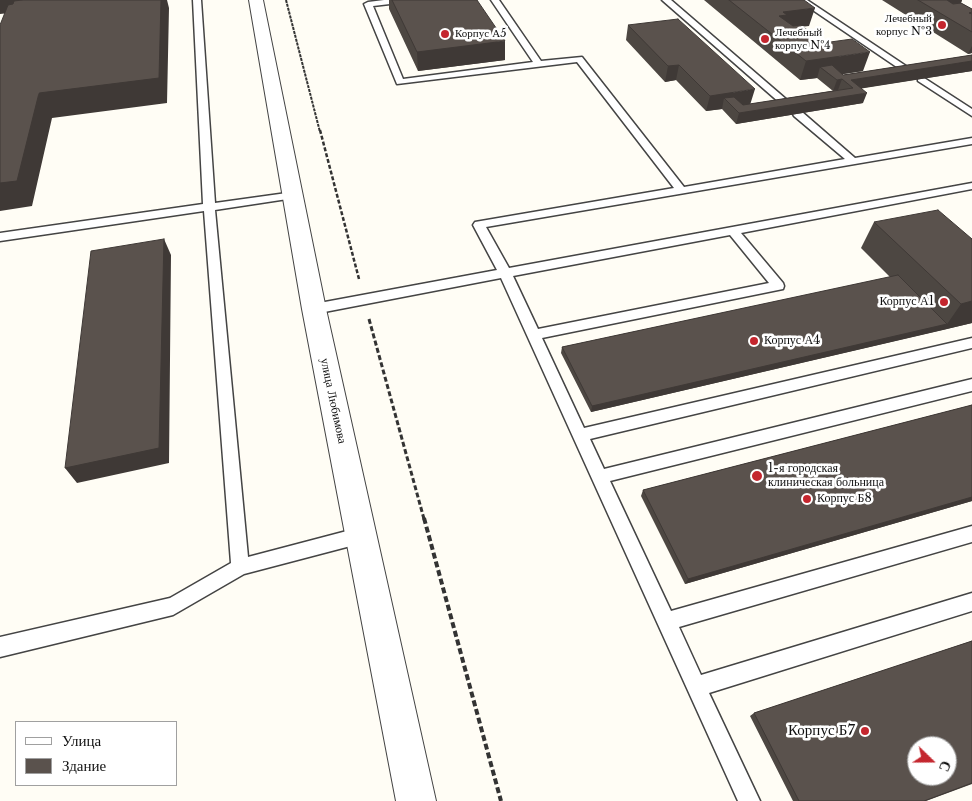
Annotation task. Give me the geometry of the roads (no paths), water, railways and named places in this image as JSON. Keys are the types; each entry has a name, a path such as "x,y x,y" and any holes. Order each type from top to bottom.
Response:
{"street":[{"name":"улица Любимова","path":"256,0 314,309 416,801"}],"lane":[{"path":"197,0 209,207 240,567"},
{"path":"407,0 368,4 400,82 579,59 682,191"},
{"path":"495,0 540,64"},
{"path":"666,0 854,162"},
{"path":"802,0 972,113"},
{"path":"749,801 505,273 479,224 972,141"},
{"path":"314,309 972,186"},
{"path":"0,236 294,195"},
{"path":"534,335 778,286 732,230"},
{"path":"580,435 972,343"},
{"path":"599,477 972,385"},
{"path":"666,622 972,534"},
{"path":"0,647 174,606 240,567 362,535"},
{"path":"696,687 972,602"}],"place":[{"name":"Лечебный корпус №3","path":"942,25"},
{"name":"Корпус А5","path":"445,34"},
{"name":"Лечебный корпус №4","path":"765,39"},
{"name":"Корпус А1","path":"944,302"},
{"name":"Корпус А4","path":"754,341"},
{"name":"1-я городская клиническая больница","path":"757,476"},
{"name":"Корпус Б8","path":"807,499"},
{"name":"Корпус Б7","path":"865,731"}]}
